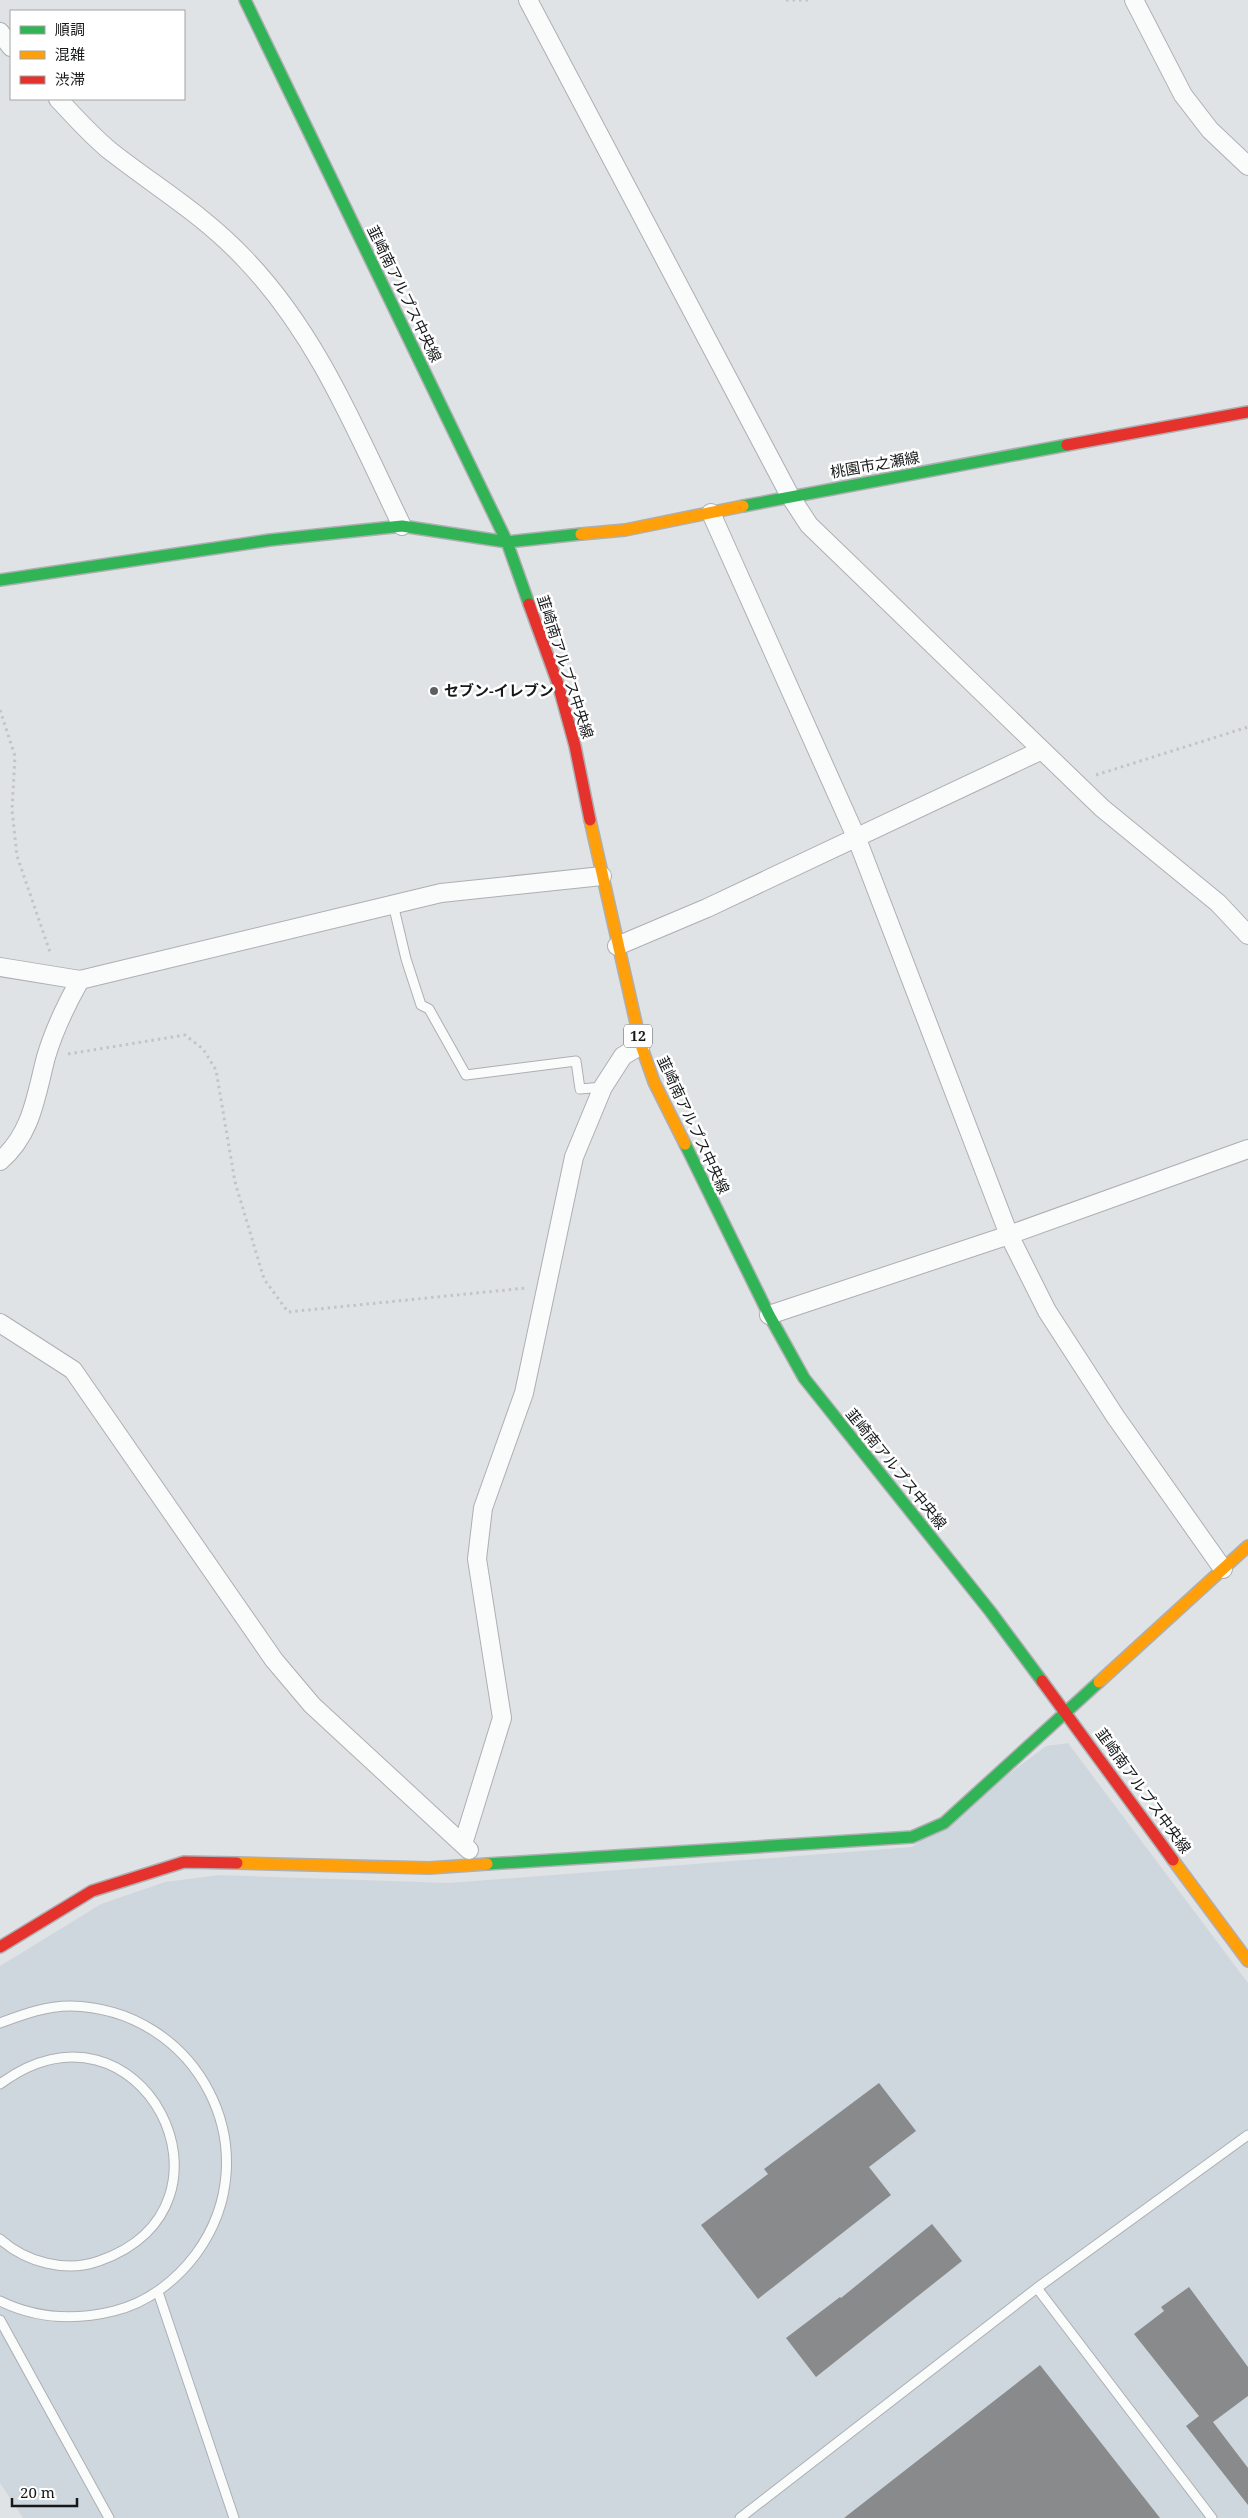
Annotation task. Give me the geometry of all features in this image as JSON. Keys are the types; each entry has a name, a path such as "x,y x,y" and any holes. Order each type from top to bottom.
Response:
{"main road":[{"name":"韮崎南アルプス中央線","path":"245,0 507,542 561,693 575,746 617,946 641,1045 654,1082 769,1315 804,1378 990,1611 1248,1961"},
{"name":"桃園市之瀬線","path":"0,580 270,540 402,526 507,542 625,530 790,496 1248,412"},
{"path":"0,1947 92,1891 184,1862 429,1868 912,1837 944,1823 1248,1546"}],"street":[{"path":"528,0 790,496 809,525 1102,808 1218,903 1248,935"},
{"path":"1134,0 1183,95 1210,130 1248,166"},
{"path":"0,32 10,46"},
{"path":"59,100 108,149 199,214 246,259 295,319 330,375 402,526"},
{"path":"711,513 857,839 1009,1235 1047,1311 1116,1416 1223,1569"},
{"path":"617,946 707,908 857,839 1042,750"},
{"path":"0,967 80,980 441,893 602,876"},
{"path":"0,1161 22,1134 36,1102 46,1057 59,1018 80,980"},
{"path":"463,1844 502,1718 477,1559 483,1508 524,1393 574,1157 604,1087 623,1056 641,1045"},
{"path":"769,1315 1009,1235 1248,1149"},
{"path":"0,1323 73,1370 274,1660 312,1705 387,1777 463,1844 483,1865"}],"lane":[{"path":"393,904 406,959 421,1005 429,1008 466,1075 576,1061 580,1089 604,1087"},
{"path":"0,2023 32,2011 60,2007 105,2010 139,2022 170,2041 195,2067 209,2091 225,2133 227,2169 221,2205 207,2238 186,2268 158,2292 126,2308 91,2317 54,2318 18,2310 0,2301"},
{"path":"0,2084 23,2068 49,2059 77,2057 104,2063 128,2075 149,2093 164,2115 173,2142 174,2169 169,2196 157,2220 138,2240 116,2255 90,2264 63,2266 36,2260 11,2248 0,2239"},
{"path":"740,2518 1037,2288 1248,2136"},
{"path":"1037,2288 1212,2518"},
{"path":"158,2292 234,2518"},
{"path":"0,2320 109,2518"}],"path":[{"path":"786,0 808,0"},
{"path":"0,710 15,756 12,810 16,856 59,977"},
{"path":"1075,782 1248,728"},
{"path":"46,1057 185,1035 204,1049 216,1070 235,1182 264,1279 288,1312 547,1286"}],"shaded area":[{"path":"1068,1743 1248,1983 1248,2518 23,2518 0,2483 0,1966 101,1904 165,1882 219,1875 449,1883 912,1847 1046,1746"}],"building":[{"path":"879,2083 916,2131 869,2167 891,2195 758,2299 701,2225 768,2174 764,2169"},
{"path":"932,2224 962,2261 816,2377 786,2338 841,2298"},
{"path":"1189,2287 1248,2367 1248,2396 1213,2422 1248,2468 1248,2505 1186,2426 1199,2416 1134,2334 1164,2311 1161,2307"},
{"path":"1040,2365 1160,2518 844,2518"}],"traffic: fast":[{"path":"245,0 507,542 529,604"},
{"path":"743,506 1067,445"},
{"path":"0,580 270,540 402,526 507,542 581,534"},
{"path":"685,1144 769,1315 804,1378 990,1611 1042,1681"},
{"path":"487,1864 912,1837 944,1823 1099,1682"}],"traffic: slow":[{"path":"581,534 625,530 743,506"},
{"path":"590,820 641,1045 654,1082 685,1144"},
{"path":"1099,1682 1248,1546"},
{"path":"1173,1860 1248,1961"},
{"path":"237,1863 429,1868 487,1864"}],"traffic: jam":[{"path":"1067,445 1248,412"},
{"path":"529,604 558,684 575,746 590,820"},
{"path":"1042,1681 1173,1860"},
{"path":"0,1947 92,1891 184,1862 237,1863"}],"place":[{"name":"セブン-イレブン","path":"434,691"}]}
